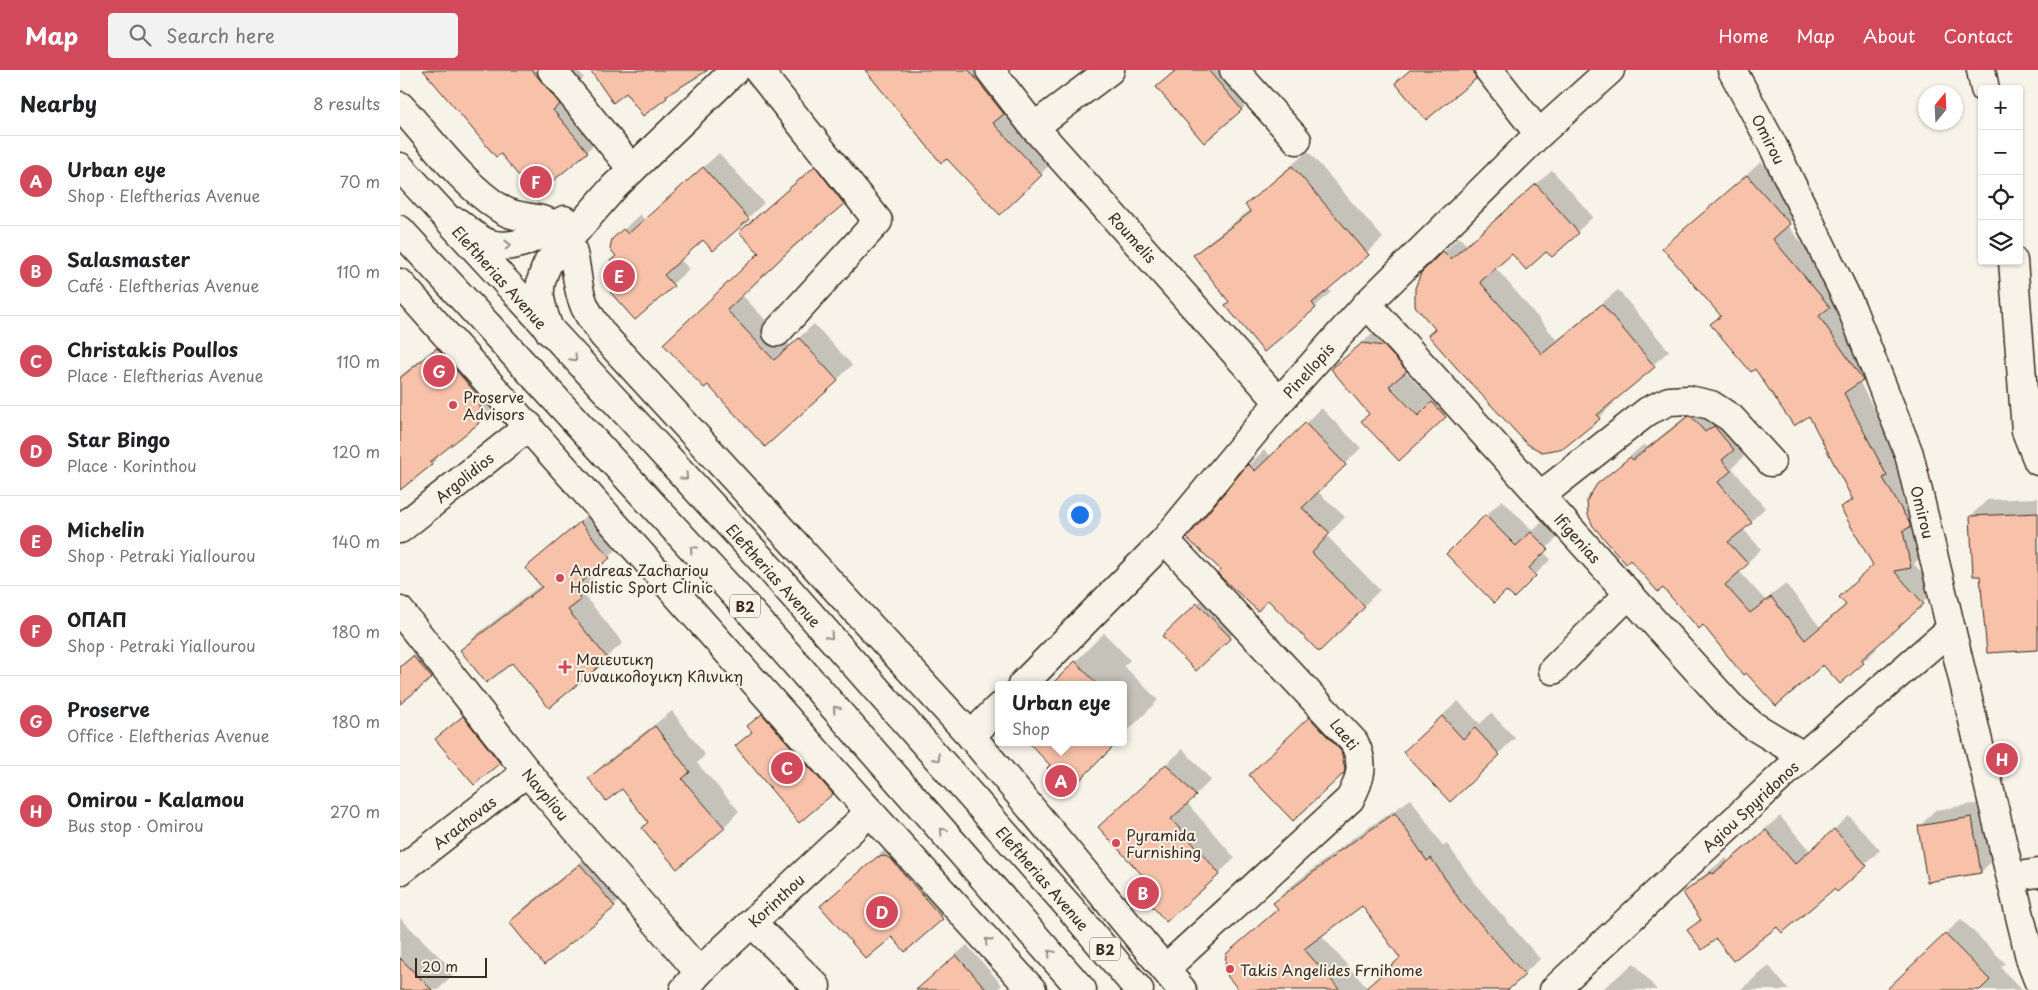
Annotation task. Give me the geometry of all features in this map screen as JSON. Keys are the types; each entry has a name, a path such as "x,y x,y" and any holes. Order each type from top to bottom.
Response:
{"main road":[{"path":"552,70 623,178"},
{"path":"551,333 538,299 548,263 561,233 623,178 735,70"},
{"path":"758,70 878,221 777,332"},
{"name":"Roumelis","path":"990,70 1034,126 1279,402"},
{"path":"1034,126 1110,70"},
{"path":"1234,70 1297,140"},
{"path":"1489,70 1539,134"},
{"name":"Pinellopis","path":"1026,681 1165,540 1279,402 1367,304 1539,134 1610,70"},
{"name":"Omirou","path":"1732,70 1772,144 1851,307 1909,454 1951,629 2025,875 2032,962 2038,980"},
{"path":"1981,70 1984,85"},
{"path":"400,106 454,166 501,210 514,216 542,221 561,233 575,260 578,287 587,313 603,335 971,736 1182,990"},
{"name":"Eleftherias Avenue","path":"400,167 772,571 1064,902 1139,990"},
{"path":"436,207 483,240 496,244 512,246 561,233"},
{"name":"B2","path":"400,230 740,600 1082,990"},
{"path":"2013,265 2026,432 2038,462"},
{"path":"400,283 870,812 1032,990"},
{"name":"Ifigenias","path":"1367,304 1740,715 1803,756"},
{"path":"1540,496 1648,411 1669,401 1689,400 1711,406 1731,418 1771,462"},
{"name":"Argolidios","path":"400,529 529,426"},
{"name":"Laeti","path":"1165,540 1354,742 1361,754 1362,767 1358,783 1350,799 1165,969"},
{"path":"1553,670 1629,594"},
{"name":"Navpliou","path":"400,611 691,981"},
{"name":"Agiou Spyridonos","path":"1554,990 1803,756 1951,629"},
{"path":"971,736 995,711"},
{"name":"Arachovas","path":"400,871 527,772"},
{"name":"Korinthou","path":"691,981 870,812"},
{"path":"752,923 816,986"}],"building":[{"path":"423,70 532,70 560,104 553,110 588,152 548,185 527,186 501,154 496,157"},
{"path":"590,70 708,70 666,96 667,98 643,116 626,93 613,103"},
{"path":"865,70 969,70 1004,114 993,123 1042,175 1000,215 947,159 941,163"},
{"path":"1176,70 1208,70 1242,110 1204,143 1156,87"},
{"path":"1410,70 1474,70 1476,79 1426,120 1395,83"},
{"path":"815,166 844,204 794,246 727,310 774,360 799,338 838,381 765,447 708,385 704,388 663,344 759,253 739,232"},
{"path":"1292,166 1369,255 1312,303 1316,308 1264,352 1225,305 1229,302 1193,255 1251,212 1245,205"},
{"path":"703,167 749,219 713,251 703,240 664,275 674,286 635,320 610,292 617,286 609,277 617,269 610,261 616,256 610,249 612,239 623,229 628,234"},
{"path":"1747,175 1790,224 1773,239 1830,307 1819,316 1863,380 1844,393 1887,476 1883,478 1910,524 1910,527 1903,531 1911,568 1894,571 1924,604 1861,660 1864,663 1840,684 1823,665 1776,706 1746,673 1743,675 1703,625 1699,629 1663,588 1658,592 1630,560 1626,564 1593,526 1588,515 1587,500 1597,484 1630,457 1633,460 1688,416 1692,417 1705,432 1714,426 1734,450 1722,460 1731,471 1718,482 1752,523 1728,542 1748,564 1725,585 1750,613 1771,597 1805,640 1846,605 1839,597 1873,565 1840,507 1853,500 1809,416 1794,426 1755,369 1751,372 1710,324 1721,316 1662,248"},
{"path":"1536,184 1579,233 1552,257 1546,252 1526,270 1512,254 1480,282 1542,354 1602,304 1655,367 1597,415 1600,419 1564,448 1542,452 1527,444 1428,335 1435,329 1415,306 1415,288 1421,273 1443,251 1451,259"},
{"path":"1362,343 1384,346 1407,371 1389,386 1418,416 1432,402 1446,417 1399,461 1361,421 1369,414 1331,369"},
{"path":"437,348 479,397 481,416 478,424 430,462 432,465 400,490 400,378"},
{"path":"1305,423 1346,465 1302,508 1330,533 1312,553 1365,607 1319,652 1268,600 1258,611 1218,574 1221,570 1187,538 1248,464 1255,471"},
{"path":"2038,513 2038,650 1987,653 1980,576 1973,576 1970,516"},
{"path":"1485,515 1516,546 1531,532 1548,549 1529,568 1536,576 1514,598 1506,591 1494,603 1446,554"},
{"path":"580,522 610,558 573,589 581,600 568,610 608,659 549,708 512,663 486,683 460,650 542,587 525,568"},
{"path":"1197,603 1231,638 1196,671 1162,636"},
{"path":"413,656 432,678 400,704 400,667"},
{"path":"1075,661 1094,681 1055,681"},
{"path":"762,714 833,794 799,823 735,746 752,732 747,726"},
{"path":"463,716 500,763 474,785 435,739"},
{"path":"1442,716 1463,739 1475,728 1500,755 1450,802 1403,752"},
{"path":"1309,717 1341,751 1345,769 1344,773 1293,821 1249,775"},
{"path":"655,726 690,772 682,779 725,828 677,869 642,828 648,822 622,789 606,801 588,778"},
{"path":"1032,746 1114,746 1069,791 1047,768 1050,765"},
{"path":"1166,764 1196,796 1171,819 1220,874 1166,922 1134,885 1144,877 1098,827"},
{"path":"1395,813 1427,861 1431,858 1461,902 1525,975 1508,990 1364,990 1400,958 1362,906 1304,949 1340,990 1239,990 1228,977 1225,968 1226,954 1278,909 1273,903 1335,854"},
{"path":"1972,817 1981,873 1927,882 1918,826"},
{"path":"1834,829 1867,866 1837,892 1834,889 1782,933 1777,927 1733,961 1716,939 1702,950 1687,930 1701,920 1683,893 1711,872 1713,874 1766,830 1795,864"},
{"path":"885,856 891,859 943,919 905,952 892,937 866,959 820,906 877,857"},
{"path":"580,864 615,907 544,965 509,922"},
{"path":"1945,934 1990,980 1980,990 1886,990"},
{"path":"956,955 987,990 916,990"},
{"path":"400,958 432,990 400,990"}],"place":[{"name":"ΟΠΑΠ","path":"536,182"},
{"name":"Michelin","path":"619,276"},
{"name":"Proserve","path":"439,371"},
{"name":"Proserve Advisors","path":"453,405"},
{"name":"Andreas Zachariou Holistic Sport Clinic","path":"560,578"},
{"name":"Μαιευτικη Γυναικολογικη Κλινικη","path":"565,667"},
{"name":"Omirou - Kalamou","path":"2002,759"},
{"name":"Christakis Poullos","path":"787,768"},
{"name":"Urban eye","path":"1061,781"},
{"name":"Pyramida Furnishing","path":"1116,843"},
{"name":"Salasmaster","path":"1143,893"},
{"name":"Star Bingo","path":"882,912"},
{"name":"Takis Angelides Frnihome","path":"1230,969"}]}
